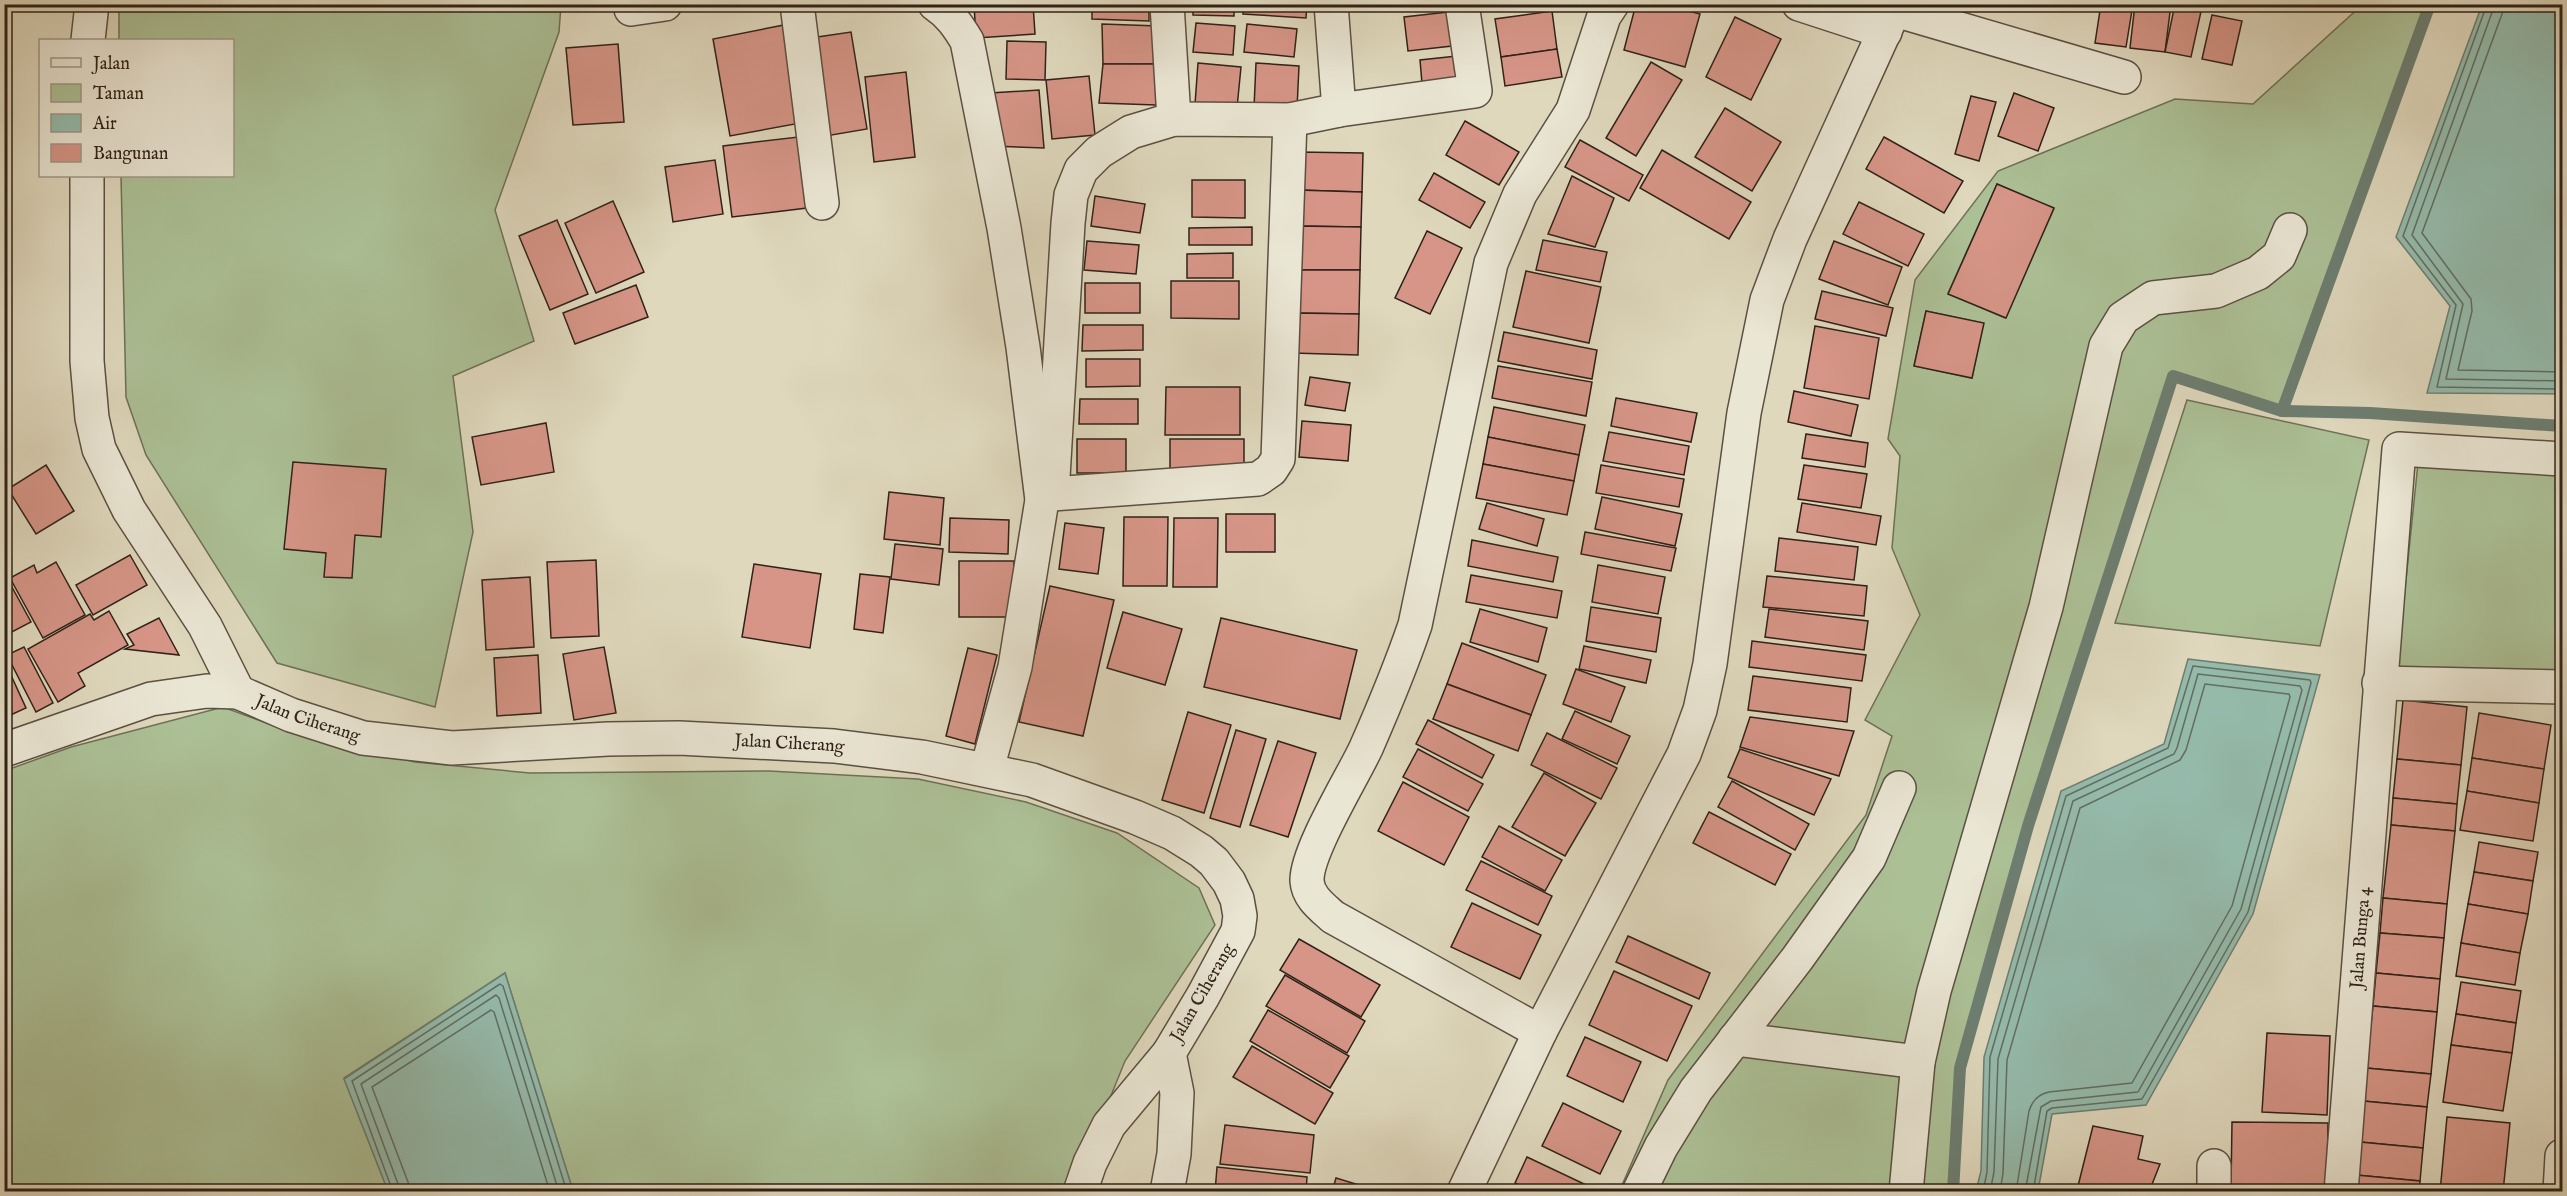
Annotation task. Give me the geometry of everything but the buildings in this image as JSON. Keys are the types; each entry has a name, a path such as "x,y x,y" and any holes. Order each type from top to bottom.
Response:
{"street":[{"path":"88,39 92,4"},
{"path":"632,9 665,4"},
{"path":"797,4 822,203"},
{"path":"935,4 947,12 967,41 1008,252 1047,497"},
{"path":"1167,4 1174,119"},
{"path":"1331,4 1338,110"},
{"path":"987,769 1015,667 1047,497 1071,195 1081,170 1099,152 1131,132 1174,119 1290,120 1338,110 1475,91 1462,4"},
{"path":"1540,1032 1333,917 1313,899 1307,882 1311,858 1365,749 1399,671 1415,625 1491,264 1520,194 1573,110 1604,16 1612,4"},
{"path":"1799,4 1892,15 2124,77"},
{"path":"1464,1191 1540,1032 1684,754 1700,710 1710,664 1744,413 1767,300 1790,239 1892,15"},
{"path":"1047,497 1258,479 1271,470 1278,459 1290,120"},
{"path":"87,177 87,361 92,418 99,448 129,510 205,626 238,692"},
{"path":"1906,1191 1918,1062 1934,991 2046,608 2106,345 2123,318 2153,298 2216,291 2258,273 2279,256 2290,230"},
{"name":"Jalan Bunga 4","path":"2341,1191 2399,449 2562,459"},
{"path":"2379,683 2562,687"},
{"name":"Jalan Ciherang","path":"4,750 151,699 207,691 238,692 329,729 363,738 413,745 452,748 608,738 679,738 834,746 922,757 987,769 1064,791 1135,817 1172,833 1214,862 1229,882 1237,898 1240,916 1238,931 1203,996 1168,1053 1177,1094 1174,1154 1167,1191"},
{"path":"1639,1191 1661,1147 1696,1090 1797,959 1869,858 1899,788"},
{"path":"1735,1039 1918,1062"},
{"path":"1080,1191 1090,1163 1109,1125 1168,1053"},
{"path":"2560,1191 2562,1156"}],"green space":[{"path":"119,5 561,5 559,32 495,210 534,341 453,376 473,532 435,707 277,663 146,455 126,397 121,177 234,177 234,39 119,39"},
{"path":"2362,5 2430,5 2282,411 2173,376 2028,826 1960,1068 1953,1191 1619,1192 1668,1080 1866,815 1892,736 1865,720 1920,615 1892,548 1900,456 1888,439 1915,280 1998,171 2175,99 2253,104","holes":["1997,184 2054,209 2005,318 1948,293","1926,311 1983,323 1972,378 1914,366"]},
{"path":"2187,400 2369,440 2320,646 2115,623"},
{"path":"2418,463 2562,476 2562,674 2397,667"},
{"path":"223,707 296,734 415,762 530,773 769,771 918,779 1026,802 1117,833 1199,888 1215,925 1125,1061 1070,1191 573,1191 505,973 344,1078 388,1191 5,1191 4,771 71,747"}],"water":[{"path":"2482,5 2562,5 2562,394 2427,393 2450,306 2396,237"},
{"path":"2188,659 2320,675 2253,914 2146,1105 2052,1114 2038,1191 1976,1191 1981,1171 1984,1057 2061,791 2164,744"},
{"path":"505,973 573,1191 388,1191 344,1079"}],"waterway":[{"path":"1953,1192 1960,1068 2028,826 2173,376 2282,411 2430,4"},
{"path":"2282,411 2370,413 2562,426"}]}
